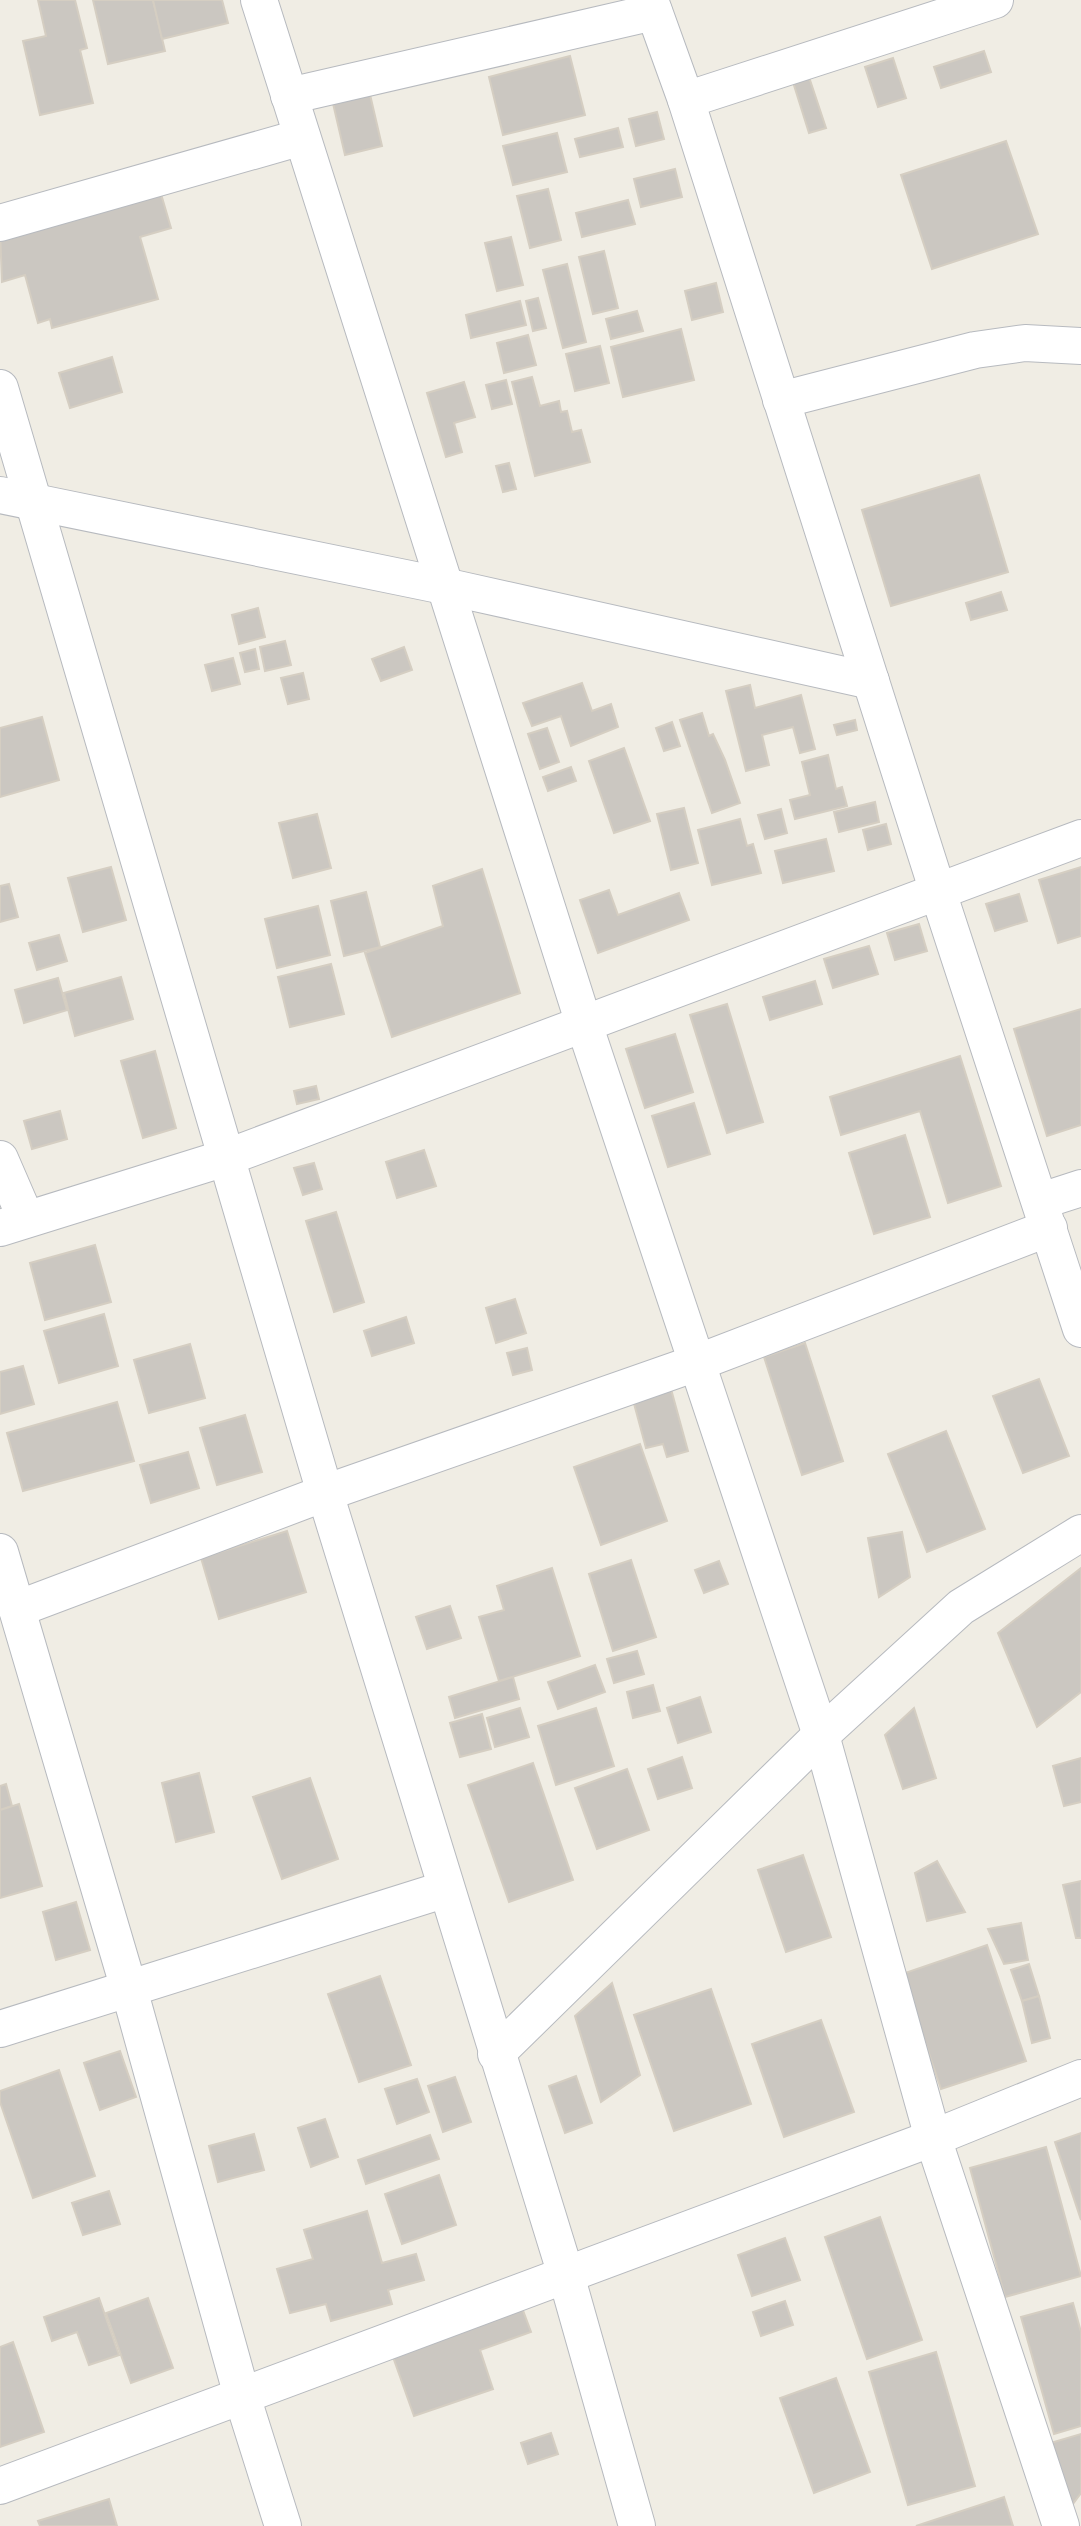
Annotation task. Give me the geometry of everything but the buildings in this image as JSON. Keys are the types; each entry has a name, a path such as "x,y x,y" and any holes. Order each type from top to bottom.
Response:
{"street":[{"path":"259,0 584,1024 821,1735 933,2138 1061,2526"},
{"path":"686,100 995,0"},
{"path":"289,96 652,6 686,100 938,892 1081,1329"},
{"path":"0,223 302,137"},
{"path":"781,400 975,350 1025,343 1081,346"},
{"path":"0,388 225,1158 496,2054 566,2275 637,2526"},
{"path":"0,495 444,586 871,681"},
{"path":"0,1159 13,1224 225,1158 1081,838"},
{"path":"17,1609 325,1493 699,1362 1045,1215 1081,1188"},
{"path":"496,2054 821,1735 961,1607 1081,1533"},
{"path":"0,1552 129,1989 242,2396 283,2526"},
{"path":"0,2029 446,1889"},
{"path":"0,2486 933,2138 1081,2078"}]}
